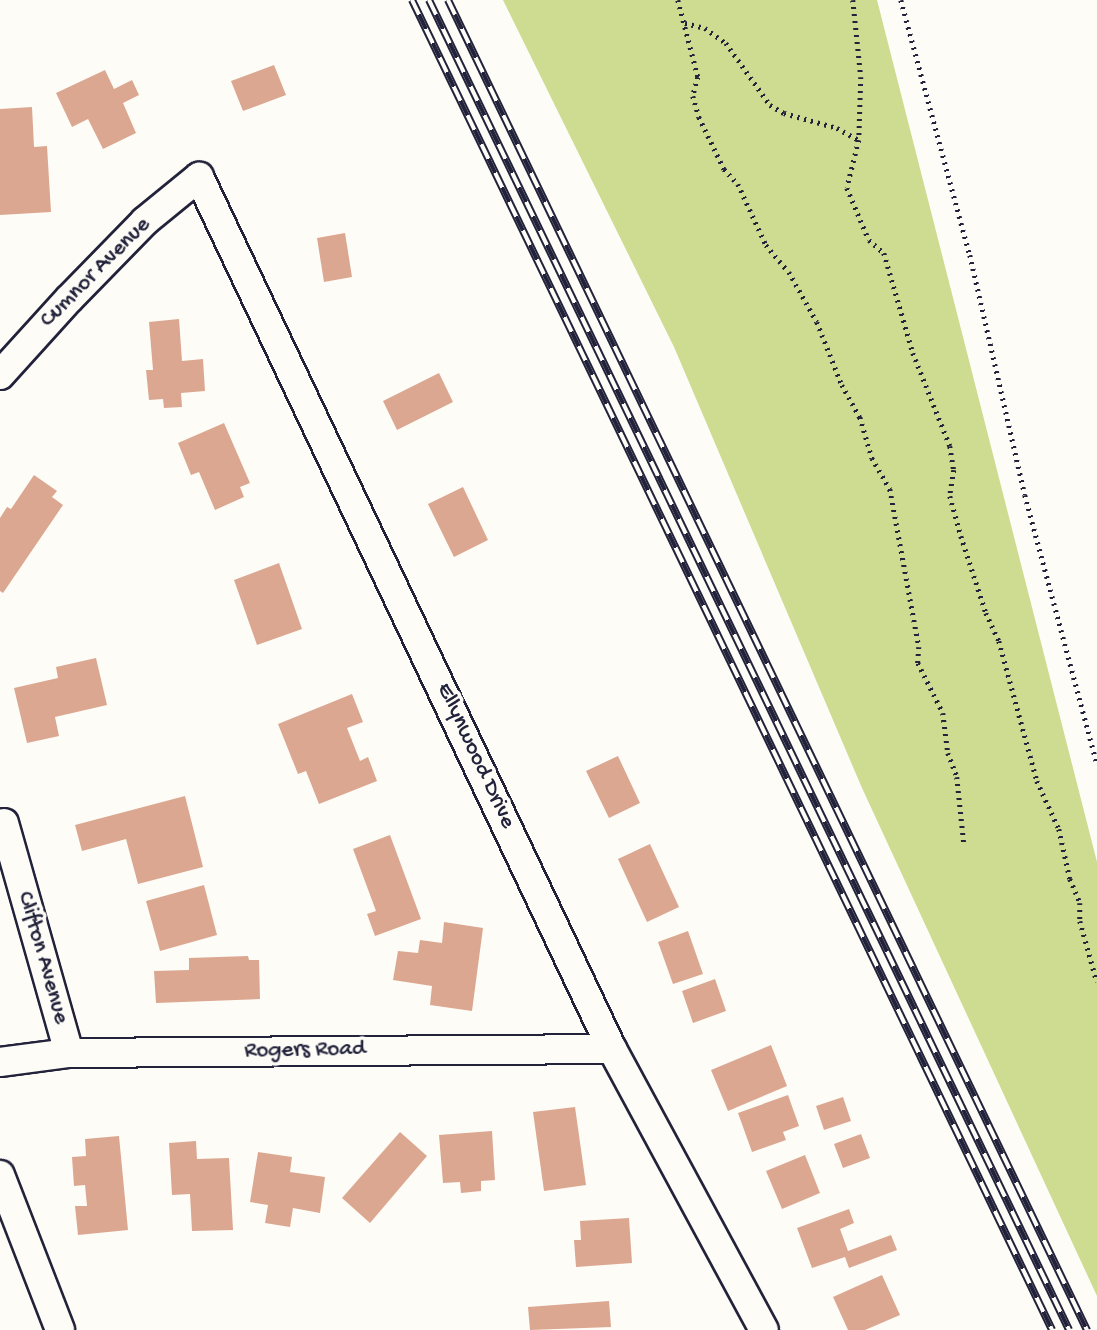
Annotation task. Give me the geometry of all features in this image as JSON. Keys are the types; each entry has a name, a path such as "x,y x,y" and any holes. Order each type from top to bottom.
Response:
{"street":[{"name":"Cumnor Avenue","path":"0,375 145,221 199,177"},
{"name":"Ellynwood Drive","path":"199,177 612,1049 764,1330"},
{"name":"Clifton Avenue","path":"4,823 69,1054"},
{"name":"Rogers Road","path":"0,1062 69,1054 612,1049"},
{"path":"0,1175 60,1330"}],"path":[{"path":"678,0 698,77 693,96 699,117 724,169 737,184 766,245 789,272 817,322 842,384 860,417 872,458 890,489 919,647 918,663 943,713 948,753 957,777 964,844"},
{"path":"853,0 861,78 859,140 847,188 869,240 884,253 913,353 950,446 954,470 950,496 957,523 986,613 999,641 1037,781 1059,829 1070,879 1080,903 1080,921 1097,982"},
{"path":"901,0 970,255 1025,495 1097,764"},
{"path":"684,23 705,28 726,43 770,105 784,113 837,128 859,140"}],"green space":[{"path":"503,0 877,0 1097,862 1097,1296 862,788 674,347"}],"building":[{"path":"274,65 286,95 243,111 231,81"},
{"path":"105,70 114,89 132,80 139,95 123,103 136,133 103,149 88,119 72,127 56,93"},
{"path":"32,107 34,147 47,146 51,212 0,215 0,109"},
{"path":"345,233 352,277 324,282 317,238"},
{"path":"179,319 182,361 203,359 205,391 181,393 182,407 164,408 163,399 149,400 146,370 153,370 149,322"},
{"path":"439,373 453,402 397,430 383,401"},
{"path":"224,423 250,483 240,487 244,497 215,510 199,472 191,475 178,443"},
{"path":"34,475 57,491 52,497 63,505 3,593 0,591 0,518 7,507 11,509"},
{"path":"463,487 488,540 454,557 428,504"},
{"path":"279,563 302,629 257,645 234,580"},
{"path":"96,658 107,705 55,717 59,736 27,743 14,688 58,678 56,667"},
{"path":"352,694 363,722 347,728 360,761 368,757 377,781 319,804 306,771 298,774 278,724"},
{"path":"618,756 640,803 609,818 586,771"},
{"path":"185,796 203,867 138,884 126,839 82,851 75,825"},
{"path":"390,835 421,919 375,936 367,914 376,911 353,849"},
{"path":"650,844 679,907 647,922 618,859"},
{"path":"204,885 217,935 160,951 146,901"},
{"path":"444,922 483,928 472,1011 430,1005 432,986 393,980 398,951 418,953 420,940 442,943"},
{"path":"688,931 703,974 673,984 658,942"},
{"path":"248,956 249,960 259,960 260,999 156,1003 154,971 189,970 189,958"},
{"path":"715,979 726,1011 693,1023 682,991"},
{"path":"771,1045 787,1086 728,1111 711,1070"},
{"path":"788,1095 799,1126 783,1132 786,1140 752,1152 738,1113"},
{"path":"843,1097 851,1121 824,1130 816,1106"},
{"path":"575,1107 586,1185 544,1191 533,1112"},
{"path":"492,1131 495,1180 481,1181 481,1191 461,1193 460,1182 443,1183 439,1135"},
{"path":"400,1132 427,1156 370,1223 342,1198"},
{"path":"861,1134 870,1158 843,1168 834,1144"},
{"path":"119,1136 128,1230 78,1235 75,1206 87,1206 85,1185 74,1186 72,1157 86,1156 85,1139"},
{"path":"196,1141 197,1159 229,1158 233,1230 192,1231 190,1194 172,1195 169,1143"},
{"path":"258,1152 292,1157 290,1172 325,1177 320,1213 293,1208 290,1227 265,1223 268,1205 250,1202"},
{"path":"805,1155 820,1193 782,1209 766,1171"},
{"path":"849,1209 854,1223 840,1229 848,1251 891,1235 897,1250 849,1268 845,1257 812,1268 797,1228"},
{"path":"629,1218 632,1263 576,1267 574,1240 581,1240 580,1221"},
{"path":"882,1275 900,1315 865,1330 848,1330 833,1297"},
{"path":"609,1301 611,1327 530,1330 528,1307"}],"railway":[{"path":"412,0 1052,1330"},
{"path":"429,0 1069,1330"},
{"path":"448,0 1087,1330"}]}
